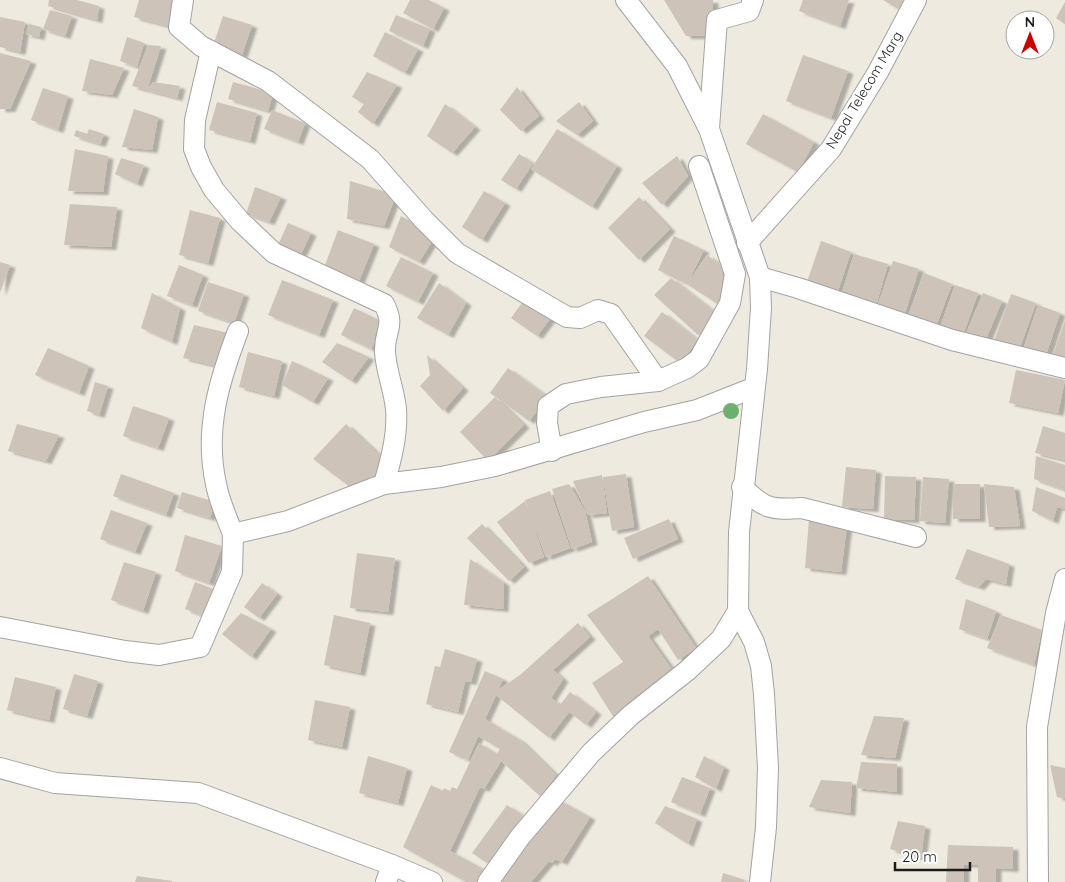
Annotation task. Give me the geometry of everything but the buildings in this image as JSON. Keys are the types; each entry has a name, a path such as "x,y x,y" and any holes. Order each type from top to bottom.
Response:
{"street":[{"path":"184,0 178,27 201,46 268,81 370,160 424,220 457,253 567,317 580,318 598,310 611,314 658,381"},
{"path":"626,0 677,66 709,129 760,277 761,308 757,369 753,388 742,487 739,532 738,611 754,642 761,666 764,694 768,768 766,827 760,882"},
{"path":"709,129 717,20 749,11 753,0"},
{"name":"Nepal Telecom Marg","path":"747,243 831,149 878,72 916,0"},
{"path":"211,51 195,120 194,149 201,167 214,190 240,221 274,253 384,304 388,312 391,322 384,344 396,409 392,455 384,484"},
{"path":"552,451 547,424 548,406 566,394 601,387 658,381 687,368 699,359 730,303 735,274 699,166"},
{"path":"760,277 952,340 1065,368"},
{"path":"0,627 142,653 159,654 200,647 232,572 233,534 216,485 212,455 212,427 220,379 238,331"},
{"path":"233,534 288,522 384,484 441,477 552,451 644,422 697,410 753,388"},
{"path":"742,487 762,506 782,509 802,508 916,537"},
{"path":"1038,882 1037,727 1056,661 1065,579"},
{"path":"488,882 520,837 591,753 631,715 688,670 721,639 738,611"},
{"path":"0,768 55,783 198,793 389,873 432,882"}]}
